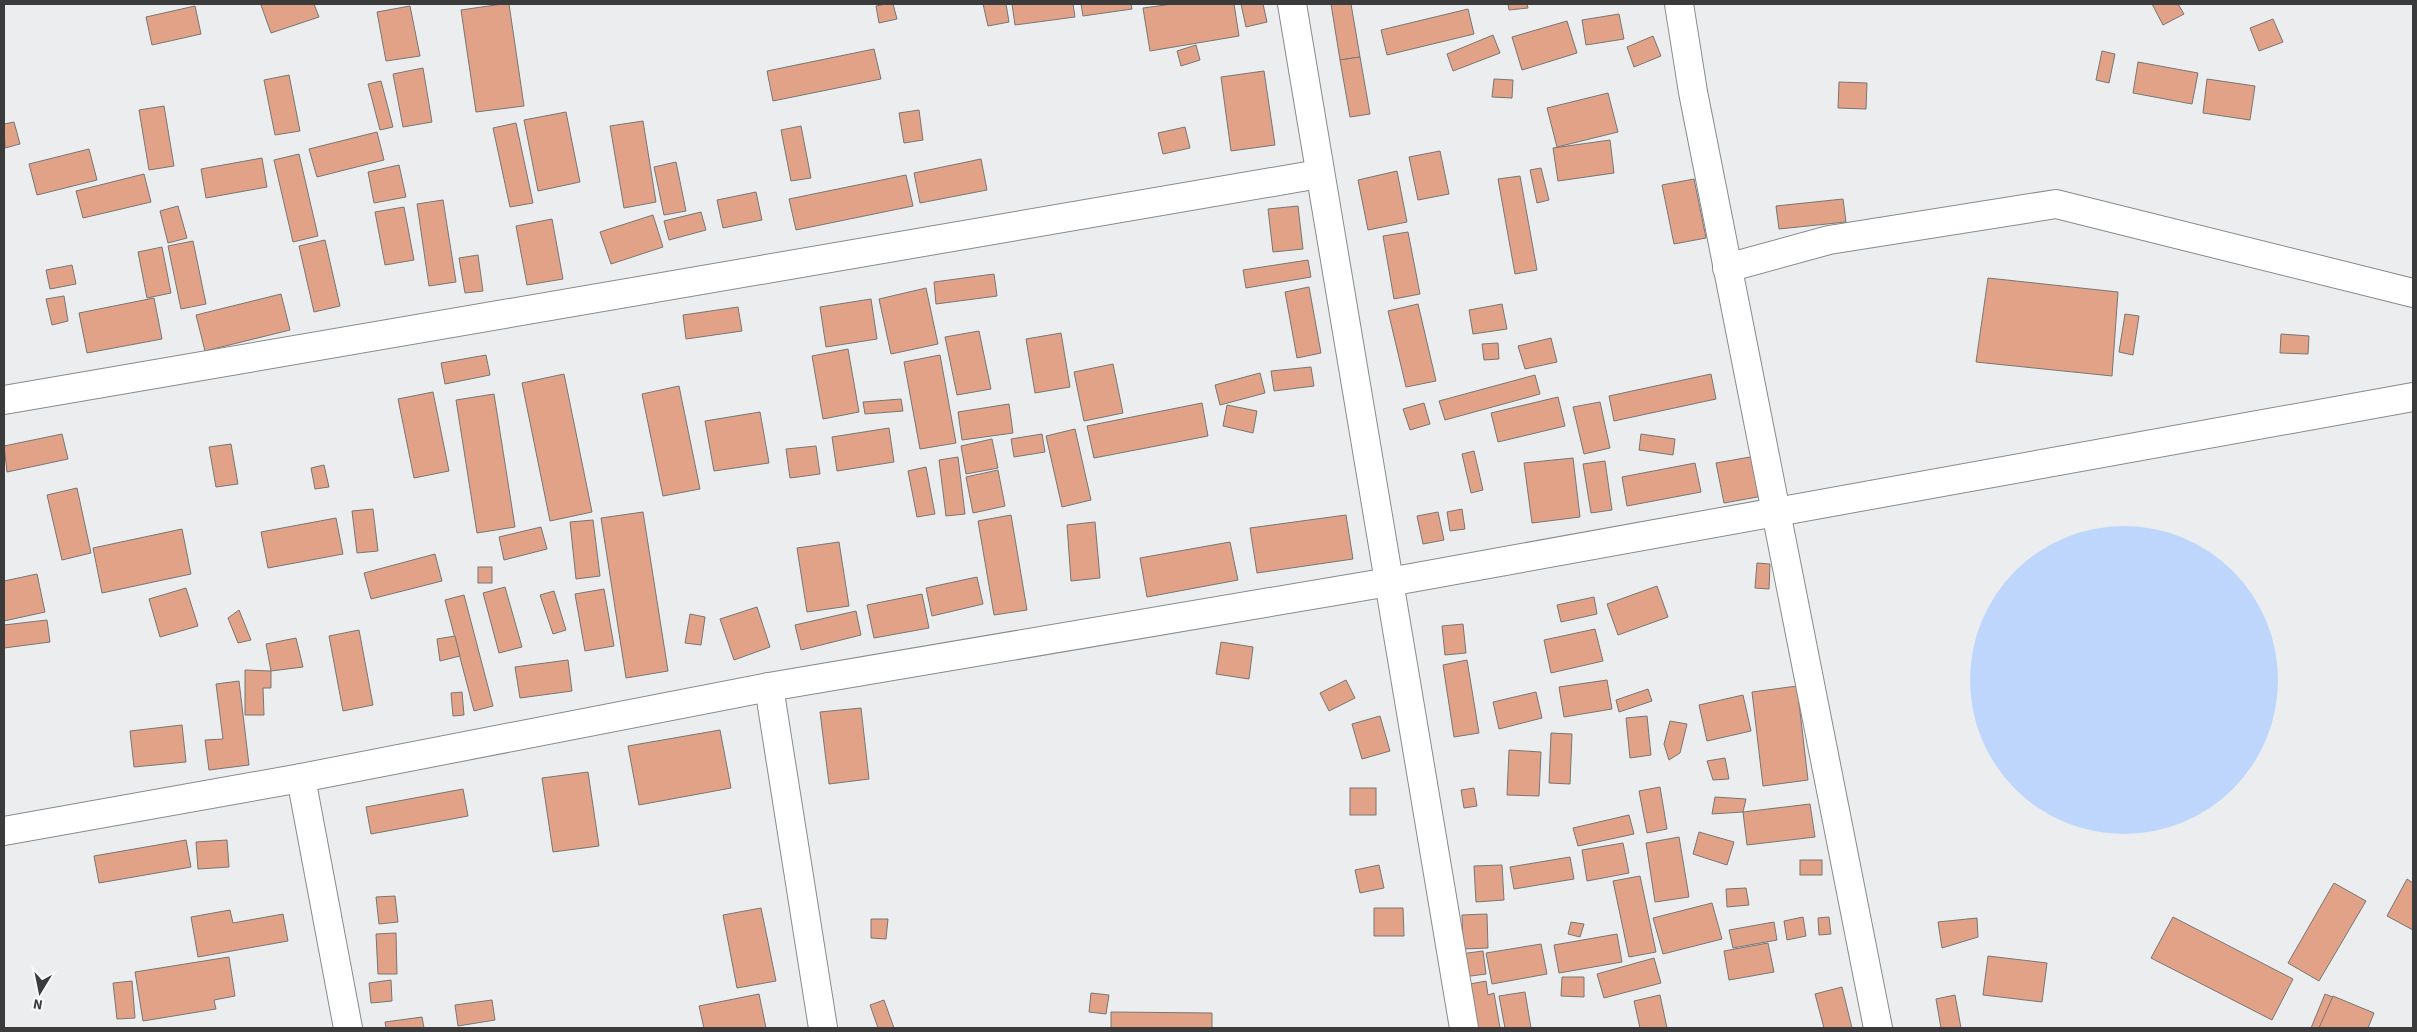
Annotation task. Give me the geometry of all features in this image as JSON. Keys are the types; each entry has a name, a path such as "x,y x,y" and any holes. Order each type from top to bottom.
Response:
{"street":[{"path":"1292,4 1319,174 1464,1028"},
{"path":"1679,4 1693,92 1727,268 1878,1028"},
{"path":"4,400 1319,174"},
{"path":"1727,268 1829,240 2056,204 2413,293"},
{"path":"4,831 301,778 769,687 1389,582 2413,397"},
{"path":"769,687 823,1028"},
{"path":"301,778 348,1028"}],"shaded area":[{"path":"2124,526 2154,529 2183,538 2209,552 2233,571 2252,595 2266,621 2275,650 2278,680 2275,710 2266,739 2252,765 2233,789 2209,808 2183,822 2154,831 2124,834 2094,831 2065,822 2039,808 2015,789 1996,765 1982,739 1973,710 1970,680 1973,650 1982,621 1996,595 2015,571 2039,552 2065,538 2094,529"}],"building":[{"path":"314,4 319,17 271,33 261,5"},
{"path":"509,4 524,106 476,112 461,10"},
{"path":"893,4 897,19 879,23 876,6"},
{"path":"983,4 1006,4 1009,22 988,26"},
{"path":"1012,4 1073,4 1075,17 1015,25"},
{"path":"1081,4 1131,4 1132,9 1083,16"},
{"path":"1173,4 1234,4 1239,36 1150,51 1143,8"},
{"path":"1241,4 1263,4 1267,22 1246,27"},
{"path":"1331,4 1351,4 1360,57 1340,60"},
{"path":"1508,4 1527,4 1528,8 1509,10"},
{"path":"2152,4 2178,4 2184,14 2163,25"},
{"path":"195,6 201,34 152,45 146,17"},
{"path":"410,6 420,56 386,61 377,12"},
{"path":"1468,9 1474,34 1387,55 1381,30"},
{"path":"1619,14 1624,39 1586,45 1582,20"},
{"path":"2273,19 2283,42 2259,51 2250,28"},
{"path":"1567,21 1577,53 1522,70 1512,37"},
{"path":"1493,35 1500,53 1453,71 1447,54"},
{"path":"1653,36 1661,56 1634,67 1627,47"},
{"path":"1196,45 1200,60 1181,66 1177,51"},
{"path":"874,49 881,79 773,101 767,71"},
{"path":"2102,51 2115,54 2109,83 2096,80"},
{"path":"1360,57 1370,114 1350,117 1340,60"},
{"path":"2138,62 2198,73 2192,104 2133,93"},
{"path":"423,68 432,122 403,127 393,74"},
{"path":"1264,71 1275,145 1231,151 1221,77"},
{"path":"289,75 300,131 275,135 264,80"},
{"path":"1494,79 1513,80 1512,98 1492,97"},
{"path":"2207,79 2255,86 2250,120 2203,113"},
{"path":"381,81 393,127 380,130 368,84"},
{"path":"1839,82 1867,83 1866,109 1838,108"},
{"path":"1608,93 1618,132 1557,147 1547,108"},
{"path":"164,106 174,166 149,170 139,110"},
{"path":"919,110 923,140 904,143 899,113"},
{"path":"566,112 580,182 538,191 524,120"},
{"path":"643,121 656,202 624,208 610,126"},
{"path":"14,122 20,144 5,148 4,124"},
{"path":"516,123 533,203 510,207 493,128"},
{"path":"801,126 811,178 791,181 781,130"},
{"path":"1185,127 1190,148 1163,154 1158,133"},
{"path":"377,132 384,160 317,177 309,149"},
{"path":"1610,140 1614,173 1558,181 1553,148"},
{"path":"89,149 97,180 37,195 29,164"},
{"path":"1440,151 1449,194 1418,200 1409,157"},
{"path":"299,154 318,236 293,242 274,160"},
{"path":"262,158 267,187 206,198 201,169"},
{"path":"981,159 987,190 920,203 914,173"},
{"path":"676,162 686,211 664,215 654,167"},
{"path":"399,165 406,197 374,203 368,172"},
{"path":"1541,168 1549,200 1537,203 1530,170"},
{"path":"1397,171 1407,222 1368,230 1358,180"},
{"path":"144,174 151,202 83,218 76,191"},
{"path":"906,175 913,206 796,230 789,199"},
{"path":"1520,176 1537,270 1515,274 1498,179"},
{"path":"1694,179 1706,238 1674,244 1662,185"},
{"path":"756,192 762,220 723,228 717,200"},
{"path":"1843,199 1846,222 1779,229 1776,206"},
{"path":"443,200 456,282 429,286 417,204"},
{"path":"178,206 187,238 168,243 160,211"},
{"path":"1298,206 1303,249 1273,252 1268,209"},
{"path":"404,207 414,260 385,265 375,212"},
{"path":"701,212 706,230 669,240 664,221"},
{"path":"653,215 663,247 611,264 600,232"},
{"path":"552,219 563,279 527,285 516,226"},
{"path":"1408,232 1420,294 1394,299 1383,236"},
{"path":"325,240 340,306 314,312 299,246"},
{"path":"193,241 206,304 181,309 168,246"},
{"path":"162,247 171,293 147,298 138,252"},
{"path":"478,255 483,291 465,293 459,258"},
{"path":"1308,260 1311,277 1246,288 1243,270"},
{"path":"72,265 76,284 50,289 46,270"},
{"path":"994,274 997,296 936,304 934,282"},
{"path":"1988,278 2118,292 2112,376 1976,362"},
{"path":"1309,287 1321,353 1297,358 1285,292"},
{"path":"926,288 938,344 891,354 879,299"},
{"path":"281,294 290,330 205,351 196,315"},
{"path":"64,296 68,321 52,325 46,299"},
{"path":"154,298 162,339 87,353 79,313"},
{"path":"871,299 877,339 826,347 820,307"},
{"path":"1418,304 1436,381 1406,387 1388,311"},
{"path":"1502,304 1507,329 1473,334 1469,310"},
{"path":"738,307 742,331 686,339 683,315"},
{"path":"2125,314 2139,316 2133,355 2119,352"},
{"path":"979,331 991,389 957,395 945,337"},
{"path":"1061,333 1070,387 1035,393 1026,339"},
{"path":"2281,334 2309,336 2308,354 2280,353"},
{"path":"1551,338 1557,362 1525,369 1518,346"},
{"path":"1498,343 1499,359 1484,360 1482,344"},
{"path":"848,349 859,412 823,419 812,356"},
{"path":"486,355 490,375 445,384 441,363"},
{"path":"940,355 956,443 920,449 904,362"},
{"path":"1113,364 1123,413 1084,421 1074,372"},
{"path":"1311,367 1314,386 1274,391 1271,371"},
{"path":"1260,373 1265,393 1220,405 1215,385"},
{"path":"564,374 592,512 550,521 522,383"},
{"path":"1711,374 1716,399 1614,421 1609,396"},
{"path":"1535,375 1540,394 1445,420 1439,401"},
{"path":"679,386 700,489 663,496 642,394"},
{"path":"433,392 449,471 414,478 398,399"},
{"path":"494,394 515,527 477,533 456,400"},
{"path":"1558,397 1565,426 1498,442 1491,413"},
{"path":"901,399 903,411 865,414 863,402"},
{"path":"1600,402 1610,448 1584,454 1573,407"},
{"path":"1202,403 1208,436 1094,458 1087,426"},
{"path":"1424,403 1430,424 1410,430 1403,409"},
{"path":"1009,404 1013,433 962,440 958,412"},
{"path":"1227,405 1257,411 1253,433 1223,426"},
{"path":"760,412 769,463 714,471 705,421"},
{"path":"889,428 894,462 837,471 832,437"},
{"path":"1075,429 1091,500 1062,507 1046,436"},
{"path":"62,434 68,459 7,472 4,446"},
{"path":"1042,434 1045,452 1014,457 1011,439"},
{"path":"1641,434 1675,439 1673,455 1639,450"},
{"path":"992,439 998,468 966,474 961,446"},
{"path":"231,444 238,484 216,487 209,447"},
{"path":"816,446 820,474 790,478 786,449"},
{"path":"1474,451 1483,490 1471,493 1462,454"},
{"path":"1756,456 1763,496 1724,503 1716,463"},
{"path":"958,457 965,514 946,516 939,460"},
{"path":"1573,458 1580,517 1532,523 1524,463"},
{"path":"1605,461 1612,510 1591,513 1583,464"},
{"path":"1695,463 1701,492 1627,506 1622,477"},
{"path":"324,465 329,487 315,489 311,468"},
{"path":"926,467 935,514 917,517 908,471"},
{"path":"998,470 1005,506 973,513 966,477"},
{"path":"77,488 91,553 62,560 47,495"},
{"path":"373,509 378,551 357,553 352,511"},
{"path":"1462,509 1465,529 1450,531 1447,512"},
{"path":"643,512 668,671 626,678 601,518"},
{"path":"1438,512 1444,540 1423,544 1417,516"},
{"path":"1011,515 1027,610 994,615 978,521"},
{"path":"1346,515 1353,559 1257,573 1250,528"},
{"path":"336,518 343,554 268,568 261,532"},
{"path":"593,520 600,576 576,579 570,522"},
{"path":"1095,522 1100,578 1071,581 1067,525"},
{"path":"541,527 547,549 504,560 499,537"},
{"path":"182,529 191,574 102,593 93,548"},
{"path":"839,542 849,606 807,612 797,548"},
{"path":"1230,542 1238,580 1147,597 1140,558"},
{"path":"435,554 442,581 371,599 364,573"},
{"path":"1757,563 1770,564 1769,589 1755,588"},
{"path":"478,567 492,567 492,583 478,583"},
{"path":"37,574 45,612 4,621 4,581"},
{"path":"977,577 983,604 932,616 926,588"},
{"path":"1657,586 1668,617 1618,635 1607,604"},
{"path":"505,587 522,647 499,653 483,593"},
{"path":"186,588 198,626 160,637 149,599"},
{"path":"604,589 614,646 585,651 575,594"},
{"path":"554,591 566,630 553,634 540,595"},
{"path":"922,594 929,628 874,638 867,605"},
{"path":"464,595 493,706 474,711 445,600"},
{"path":"1594,597 1597,614 1561,622 1557,605"},
{"path":"757,607 770,647 734,660 720,619"},
{"path":"239,610 251,640 238,643 228,618"},
{"path":"856,611 861,635 801,650 795,625"},
{"path":"690,614 705,617 701,645 685,643"},
{"path":"47,620 50,642 4,648 4,625"},
{"path":"1463,624 1466,653 1445,655 1442,626"},
{"path":"1595,629 1603,661 1551,673 1544,640"},
{"path":"359,630 373,705 343,711 329,636"},
{"path":"455,636 460,656 440,661 437,639"},
{"path":"296,638 303,667 271,671 266,644"},
{"path":"1221,642 1253,647 1249,679 1216,674"},
{"path":"568,660 572,691 520,698 515,667"},
{"path":"1467,660 1479,733 1454,737 1443,665"},
{"path":"245,670 271,671 271,688 263,688 264,715 245,715"},
{"path":"1346,680 1355,698 1329,711 1320,693"},
{"path":"1607,680 1612,709 1564,717 1559,687"},
{"path":"239,681 249,765 209,770 205,740 223,739 216,684"},
{"path":"1797,686 1808,780 1763,786 1752,692"},
{"path":"1648,689 1652,701 1619,712 1616,700"},
{"path":"462,692 464,715 453,716 451,693"},
{"path":"1536,692 1542,718 1499,729 1493,702"},
{"path":"1743,695 1751,731 1707,741 1699,705"},
{"path":"861,708 869,779 829,784 820,712"},
{"path":"1380,716 1390,751 1362,759 1352,724"},
{"path":"1647,716 1651,755 1630,758 1626,718"},
{"path":"1670,721 1687,724 1680,753 1669,760 1664,744"},
{"path":"182,725 186,762 134,767 130,731"},
{"path":"720,730 731,788 639,805 628,746"},
{"path":"1551,733 1572,734 1570,784 1549,783"},
{"path":"1509,750 1541,752 1539,796 1507,795"},
{"path":"1725,758 1729,779 1713,780 1707,761"},
{"path":"588,772 599,846 553,852 542,778"},
{"path":"1660,787 1667,829 1647,833 1639,791"},
{"path":"1350,788 1376,788 1376,815 1350,815"},
{"path":"1474,788 1477,806 1464,808 1461,790"},
{"path":"463,789 468,816 371,834 366,807"},
{"path":"1715,797 1746,799 1743,812 1712,814"},
{"path":"1810,804 1815,837 1747,845 1743,812"},
{"path":"1629,815 1634,834 1578,846 1573,828"},
{"path":"1699,832 1734,842 1727,865 1693,854"},
{"path":"1679,837 1689,897 1655,902 1646,843"},
{"path":"186,840 191,867 99,883 94,856"},
{"path":"227,840 229,867 198,869 196,842"},
{"path":"1623,843 1629,873 1587,881 1582,850"},
{"path":"1570,857 1574,879 1514,889 1510,867"},
{"path":"1800,860 1822,860 1822,875 1800,875"},
{"path":"1379,865 1384,888 1360,893 1355,870"},
{"path":"1502,865 1504,900 1476,902 1474,866"},
{"path":"1640,876 1656,952 1629,957 1613,881"},
{"path":"2407,879 2413,883 2413,930 2387,916"},
{"path":"2334,883 2366,901 2319,981 2288,963"},
{"path":"1746,888 1749,905 1727,907 1726,889"},
{"path":"395,896 398,922 379,924 376,897"},
{"path":"1712,903 1722,939 1663,954 1653,918"},
{"path":"761,908 776,981 737,988 723,915"},
{"path":"1374,908 1403,908 1404,936 1374,936"},
{"path":"230,910 233,923 283,914 288,941 198,957 191,917"},
{"path":"1487,914 1488,948 1463,949 1462,915"},
{"path":"1803,917 1806,936 1787,940 1784,921"},
{"path":"1829,917 1831,934 1819,935 1818,918"},
{"path":"2173,917 2293,979 2272,1020 2151,958"},
{"path":"1977,918 1978,937 1942,948 1938,922"},
{"path":"871,919 888,919 886,939 871,938"},
{"path":"1571,922 1584,924 1580,937 1568,934"},
{"path":"1774,922 1777,940 1733,948 1729,930"},
{"path":"396,933 397,974 378,974 376,934"},
{"path":"1617,934 1622,962 1559,973 1554,945"},
{"path":"1768,943 1774,972 1729,980 1724,951"},
{"path":"1541,944 1547,974 1492,984 1486,953"},
{"path":"1483,951 1486,974 1463,977 1460,954"},
{"path":"1988,956 2047,963 2042,1002 1983,995"},
{"path":"229,957 235,996 214,1000 216,1009 143,1021 135,972"},
{"path":"1654,958 1661,983 1604,998 1597,974"},
{"path":"1562,977 1584,977 1584,997 1561,996"},
{"path":"391,980 392,1001 371,1003 369,983"},
{"path":"132,981 135,1018 117,1019 113,983"},
{"path":"1486,981 1488,995 1494,993 1500,1028 1477,1028 1470,984"},
{"path":"1842,987 1852,1028 1824,1028 1815,994"},
{"path":"1525,992 1531,1028 1505,1028 1499,996"},
{"path":"1091,993 1109,995 1106,1014 1089,1012"},
{"path":"759,994 766,1028 704,1028 699,1006"},
{"path":"2325,994 2373,1013 2367,1028 2311,1028"},
{"path":"1660,995 1667,1028 1640,1028 1634,1001"},
{"path":"1955,995 1961,1028 1941,1028 1936,999"},
{"path":"2333,996 2374,1013 2368,1028 2319,1028"},
{"path":"492,1000 495,1020 458,1026 455,1005"},
{"path":"884,1000 894,1028 878,1028 870,1005"},
{"path":"1111,1012 1212,1013 1212,1028 1111,1028"},
{"path":"422,1017 424,1028 386,1028 385,1022"}]}
